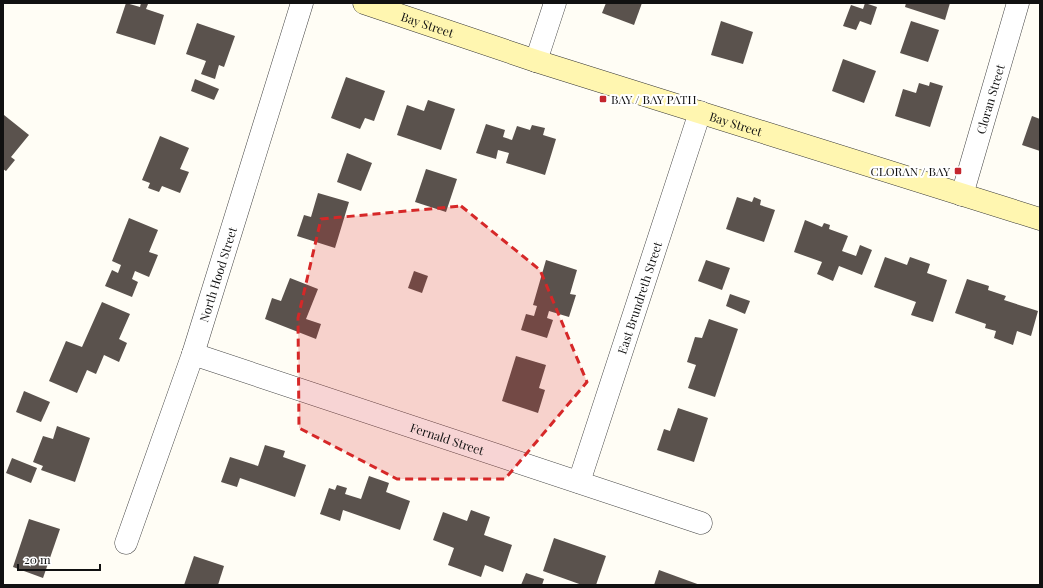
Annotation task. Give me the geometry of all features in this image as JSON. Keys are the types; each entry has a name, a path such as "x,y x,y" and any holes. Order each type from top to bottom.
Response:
{"main road":[{"name":"Bay Street","path":"364,3 536,61 1040,219"}],"street":[{"name":"North Hood Street","path":"126,543 194,354 302,3"},
{"path":"536,61 555,3"},
{"name":"Cloran Street","path":"962,195 1018,3"},
{"name":"East Brundreth Street","path":"579,482 700,112"},
{"name":"Fernald Street","path":"194,354 701,523"}],"highlighted area":[{"path":"461,206 540,270 587,382 505,479 397,479 299,428 298,318 321,219"}],"building":[{"path":"126,3 140,7 141,3 145,3 148,4 146,9 164,15 155,45 116,33"},
{"path":"606,3 642,3 634,25 602,13"},
{"path":"865,3 877,7 871,25 860,21 856,30 843,26 851,5 863,9"},
{"path":"906,3 950,3 945,20 905,7"},
{"path":"721,21 753,32 743,64 711,55"},
{"path":"911,21 939,30 928,62 900,53"},
{"path":"197,23 235,36 224,67 219,65 215,79 201,74 206,61 186,54"},
{"path":"843,59 876,71 864,103 832,91"},
{"path":"346,77 385,91 374,121 365,118 360,129 331,118"},
{"path":"195,79 219,89 214,100 191,91"},
{"path":"930,82 943,86 930,127 895,116 903,89 916,93 919,83 929,86"},
{"path":"428,100 455,109 441,150 397,135 407,105 424,111"},
{"path":"4,115 29,135 11,157 15,160 6,171 3,169"},
{"path":"1032,116 1040,119 1040,151 1022,145"},
{"path":"486,124 505,130 503,137 512,140 517,126 530,130 532,125 545,128 543,135 556,139 545,175 506,163 509,153 498,150 496,159 476,153"},
{"path":"160,136 189,148 180,169 189,172 180,193 162,186 159,192 148,188 150,183 142,180"},
{"path":"347,153 372,163 361,191 337,182"},
{"path":"426,169 457,179 446,212 415,202"},
{"path":"318,193 349,202 335,248 297,236 304,215 311,217"},
{"path":"737,197 752,202 754,197 761,200 760,205 775,210 764,242 726,229"},
{"path":"129,218 158,230 149,252 158,255 149,277 135,271 132,279 138,282 132,297 105,286 112,270 118,273 121,265 112,261"},
{"path":"805,220 822,227 824,223 830,225 829,229 848,236 842,251 856,256 860,245 872,250 862,275 839,266 833,281 817,274 822,262 794,252"},
{"path":"885,257 907,265 910,257 930,264 927,273 947,280 933,322 911,315 916,302 874,287"},
{"path":"546,260 577,270 570,294 576,295 569,317 549,311 547,318 553,320 547,338 521,330 526,314 534,316 537,306 533,305"},
{"path":"706,260 730,268 722,290 698,281"},
{"path":"414,271 428,276 422,293 408,288"},
{"path":"290,278 318,289 306,319 321,324 316,339 265,319 272,298 281,301"},
{"path":"967,279 989,286 988,290 1006,296 1004,300 1038,311 1031,336 1017,331 1013,345 994,338 996,331 985,328 986,324 955,313"},
{"path":"730,294 750,301 745,314 726,306"},
{"path":"102,302 130,314 119,339 127,343 119,362 104,355 96,374 87,370 77,393 49,381 66,341 82,347"},
{"path":"709,319 738,329 715,397 688,388 696,365 687,362 695,337 702,338"},
{"path":"516,356 546,365 539,388 545,390 538,413 502,401"},
{"path":"24,391 50,402 41,422 16,412"},
{"path":"678,408 708,418 694,462 657,450 664,429 670,431"},
{"path":"57,426 90,438 75,482 41,470 43,466 33,462 43,436 53,439"},
{"path":"265,445 285,451 283,457 306,465 295,497 240,478 237,487 221,482 230,457 258,466"},
{"path":"12,458 37,468 31,483 6,473"},
{"path":"369,476 389,483 386,492 410,501 400,530 343,510 340,521 320,514 329,488 335,490 337,485 347,488 345,494 361,499"},
{"path":"471,510 490,517 484,535 512,545 503,572 485,565 481,577 448,565 454,548 433,540 443,512 467,521"},
{"path":"29,519 60,529 43,578 13,567"},
{"path":"554,538 606,556 596,585 582,585 543,571"},
{"path":"194,556 224,566 218,585 184,585"},
{"path":"659,570 700,585 654,585"},
{"path":"526,573 544,579 542,585 521,585"}],"place":[{"name":"BAY / BAY PATH","path":"603,99"},
{"name":"CLORAN / BAY","path":"958,171"}]}
